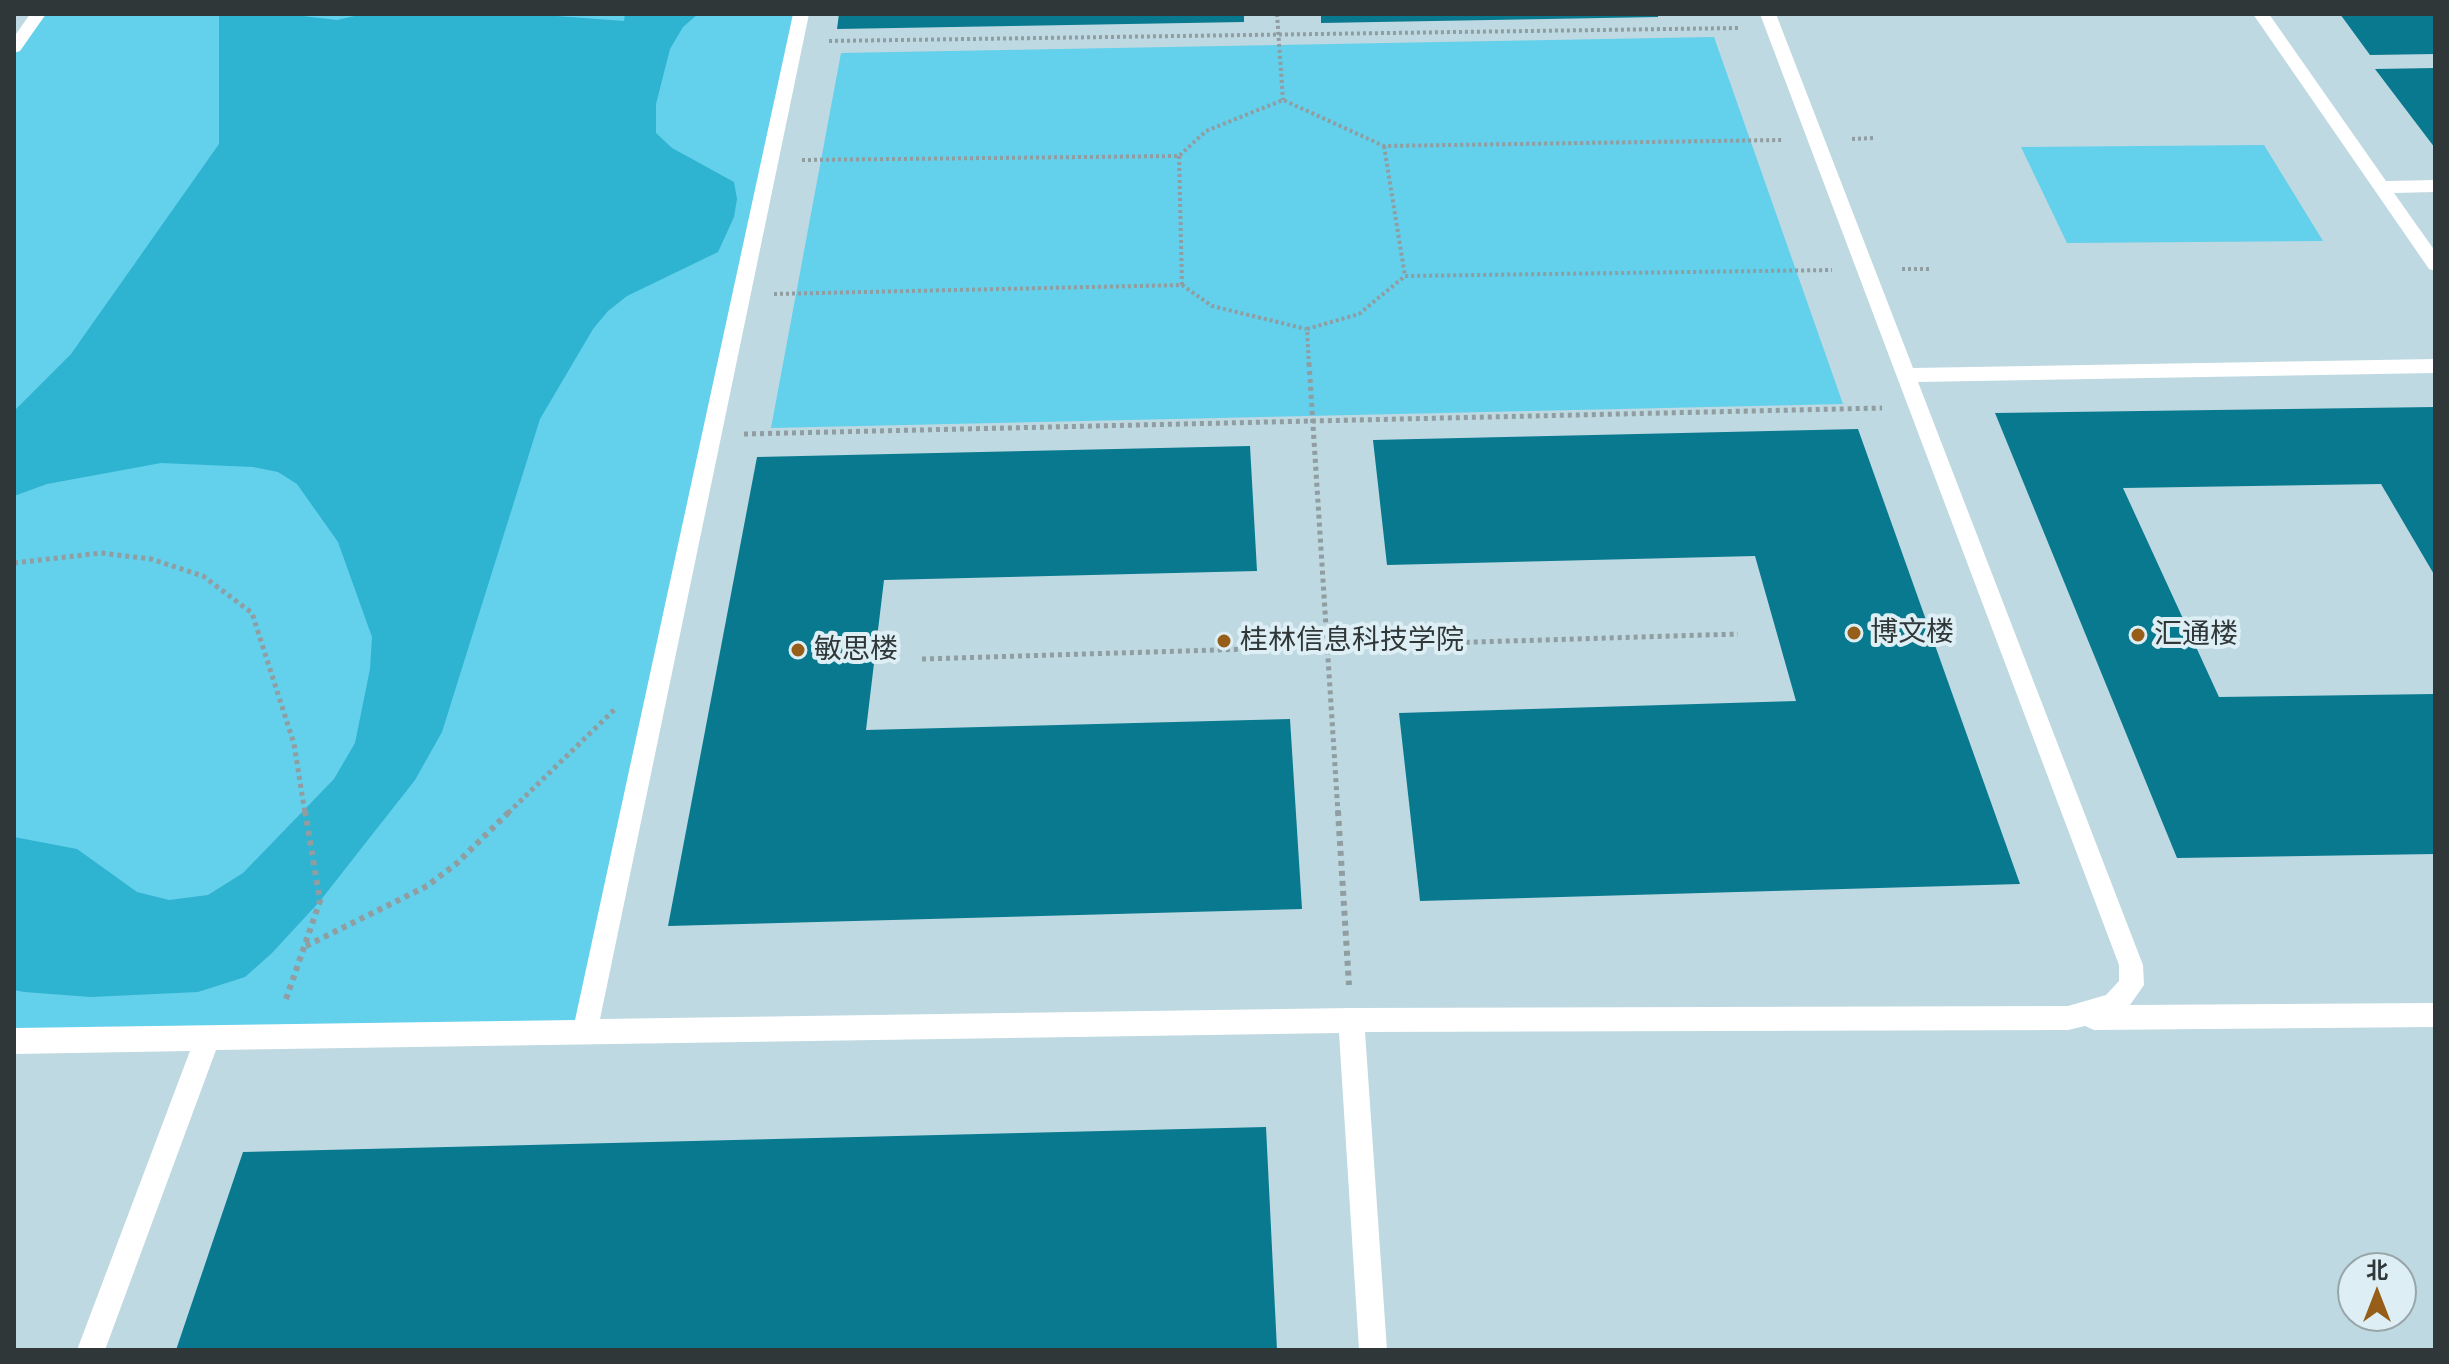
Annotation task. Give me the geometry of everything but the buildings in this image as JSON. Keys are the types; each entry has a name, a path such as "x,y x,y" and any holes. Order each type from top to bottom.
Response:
{"lane":[{"path":"14,48 38,14"},
{"path":"585,1032 801,14"},
{"path":"2261,14 2435,265"},
{"path":"1771,21 2131,965 2132,985 2114,1005 2068,1018"},
{"path":"2382,187 2435,186"},
{"path":"1905,375 2435,366"},
{"path":"14,1041 1351,1020 2435,1015"},
{"path":"1351,1020 1373,1350"},
{"path":"91,1350 208,1038"}],"path":[{"path":"1277,14 1283,100"},
{"path":"796,41 1279,34 1771,21"},
{"path":"770,160 1179,156 1206,131 1283,100 1384,146 1875,138"},
{"path":"1384,146 1405,276"},
{"path":"1179,156 1182,285"},
{"path":"741,295 1182,285 1212,306 1307,329 1359,314 1405,276 1929,269"},
{"path":"1307,329 1351,1020"},
{"path":"711,435 1917,408"},
{"path":"14,563 101,553 151,559 203,576 243,603 252,613 294,744 320,901 272,1036"},
{"path":"922,659 1738,634"},
{"path":"306,946 427,886 456,864 620,704"}],"shaded area":[{"name":"桂林信息科技学院","path":"14,14 2435,14 2435,1350 14,1350"},
{"path":"38,14 801,14 585,1032 14,1041 14,48"},
{"path":"219,14 285,14 337,20 363,14 529,14 624,21 625,14 698,14 683,27 670,49 656,104 656,133 672,148 734,182 737,199 734,217 718,252 627,296 608,311 593,329 540,419 442,732 415,780 320,901 272,953 245,977 198,992 91,997 14,990 14,837 77,849 137,892 169,900 208,895 243,873 334,779 355,743 370,669 372,637 338,542 297,484 278,472 253,467 161,463 47,484 14,496 14,411 71,354 219,144"},
{"path":"1714,37 1843,404 771,428 841,53"},
{"path":"2264,145 2323,241 2067,243 2021,147"}],"place":[{"name":"博文楼","path":"1854,633"},
{"name":"汇通楼","path":"2138,635"},
{"name":"桂林信息科技学院","path":"1224,641"},
{"name":"敏思楼","path":"798,650"}]}
